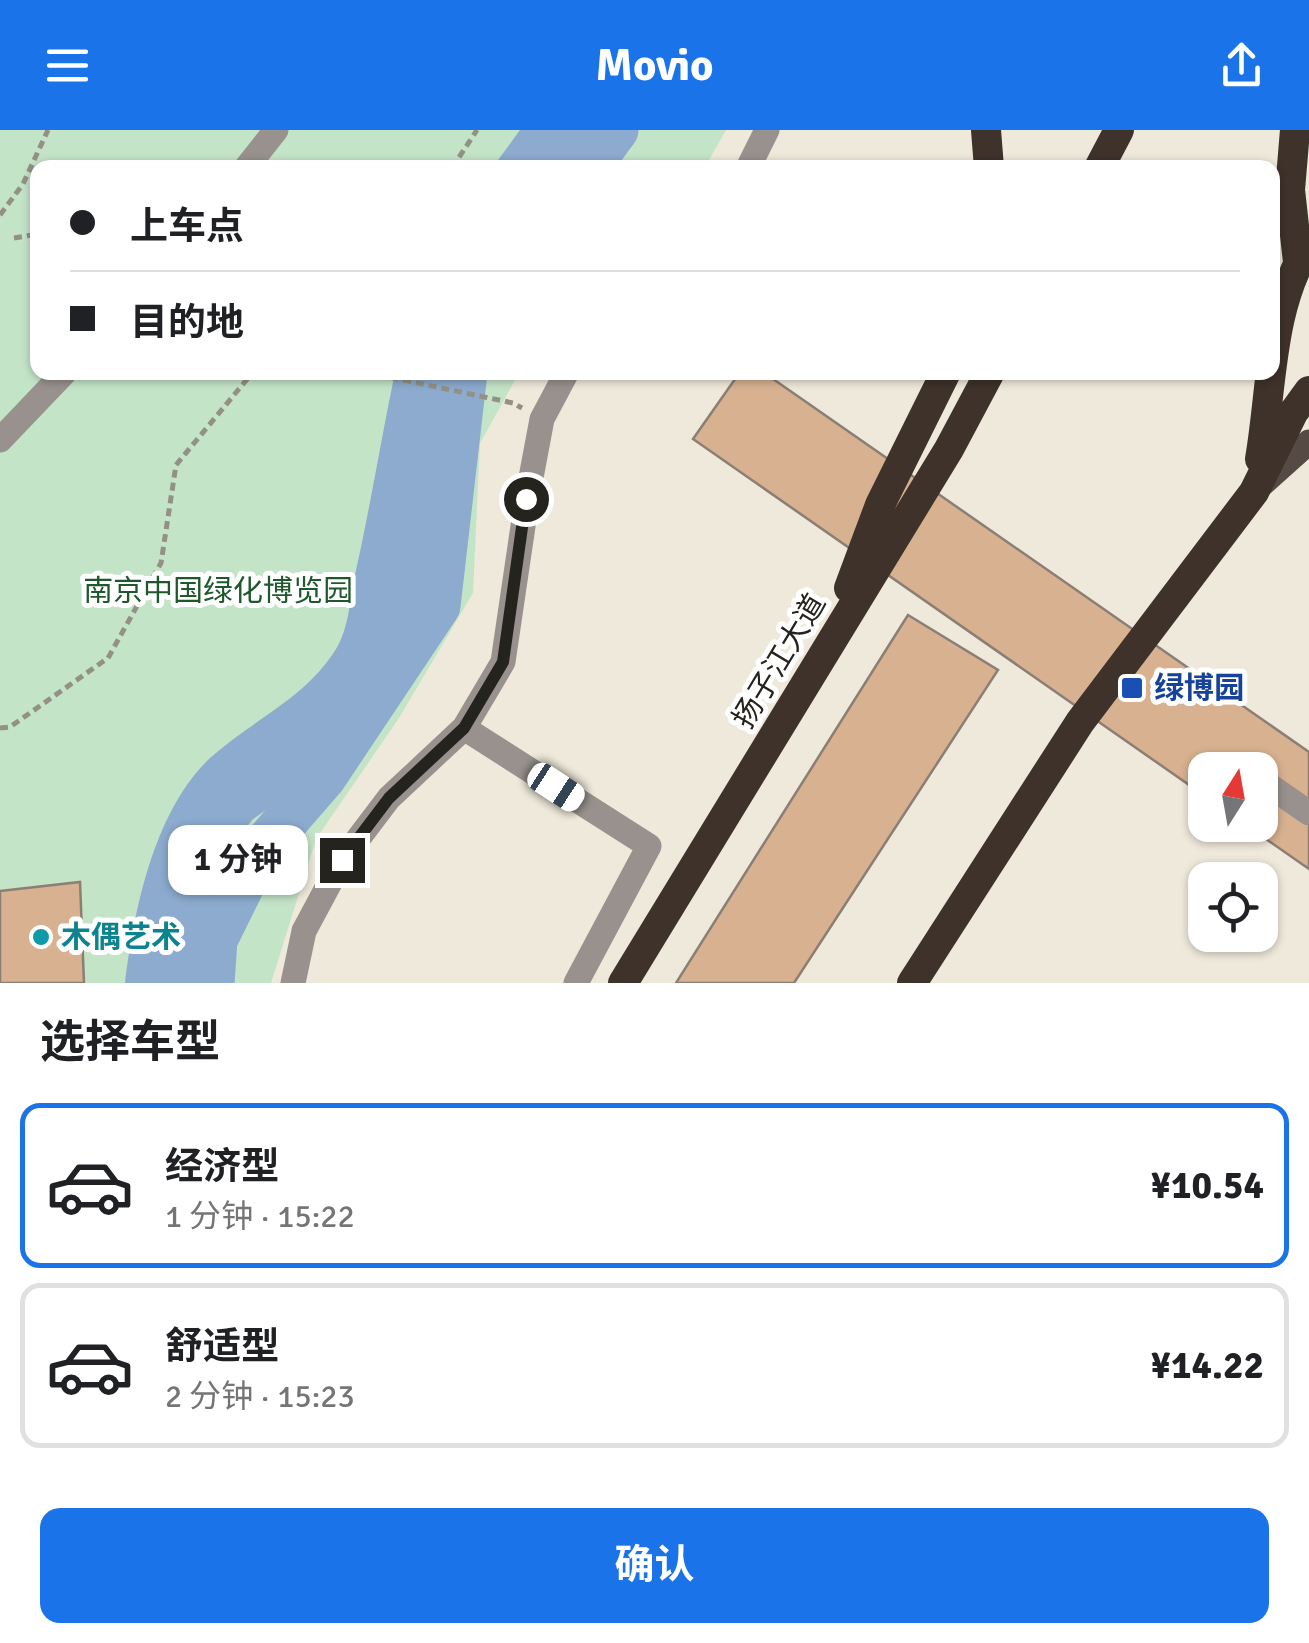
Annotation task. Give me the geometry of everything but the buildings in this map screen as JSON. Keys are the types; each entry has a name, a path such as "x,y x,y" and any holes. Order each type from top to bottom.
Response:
{"highway":[{"path":"986,130 988,160"},
{"path":"1103,152 1119,130"},
{"path":"1280,321 1304,254 1290,190 1295,130"},
{"path":"825,653 880,504 942,380"},
{"name":"扬子江大道","path":"623,983 949,449 986,380"},
{"path":"1254,492 1271,380"},
{"path":"912,983 1080,722 1254,492 1293,414 1309,391"}],"main road":[{"path":"1254,492 1309,442"}],"street":[{"path":"252,160 276,130"},
{"path":"752,160 766,130"},
{"path":"0,440 57,380"},
{"path":"293,983 304,930 342,860 389,798 464,728 503,662 526,499 542,419 564,380"},
{"path":"464,728 649,846 576,983"},
{"path":"1278,791 1309,813"}],"path":[{"path":"34,160 48,130"},
{"path":"457,160 477,130"},
{"path":"0,215 30,169"},
{"path":"14,238 30,235"},
{"path":"0,728 10,728 108,658 160,562 176,465 245,380"},
{"path":"399,380 513,403"}],"green space":[{"name":"南京中国绿化博览园","path":"0,130 726,130 709,160 30,160 30,380 515,380 480,443 473,593 399,718 316,839 271,983 0,983"}],"water":[{"path":"520,130 608,130 585,160 498,160"},
{"path":"393,380 465,380 410,653 392,692 342,755 252,820 240,836 219,882 200,941 195,983 125,983 141,894 174,805 210,758 294,695 323,666 344,632"}],"waterway":[{"path":"594,160 616,130"},
{"path":"212,983 215,940 258,853 324,777 438,606 464,380"}],"place":[{"name":"绿博园","path":"1132,688"},
{"name":"木偶艺术","path":"41,937"}],"route":[{"path":"342,860 389,798 464,728 503,662 526,499"}]}
